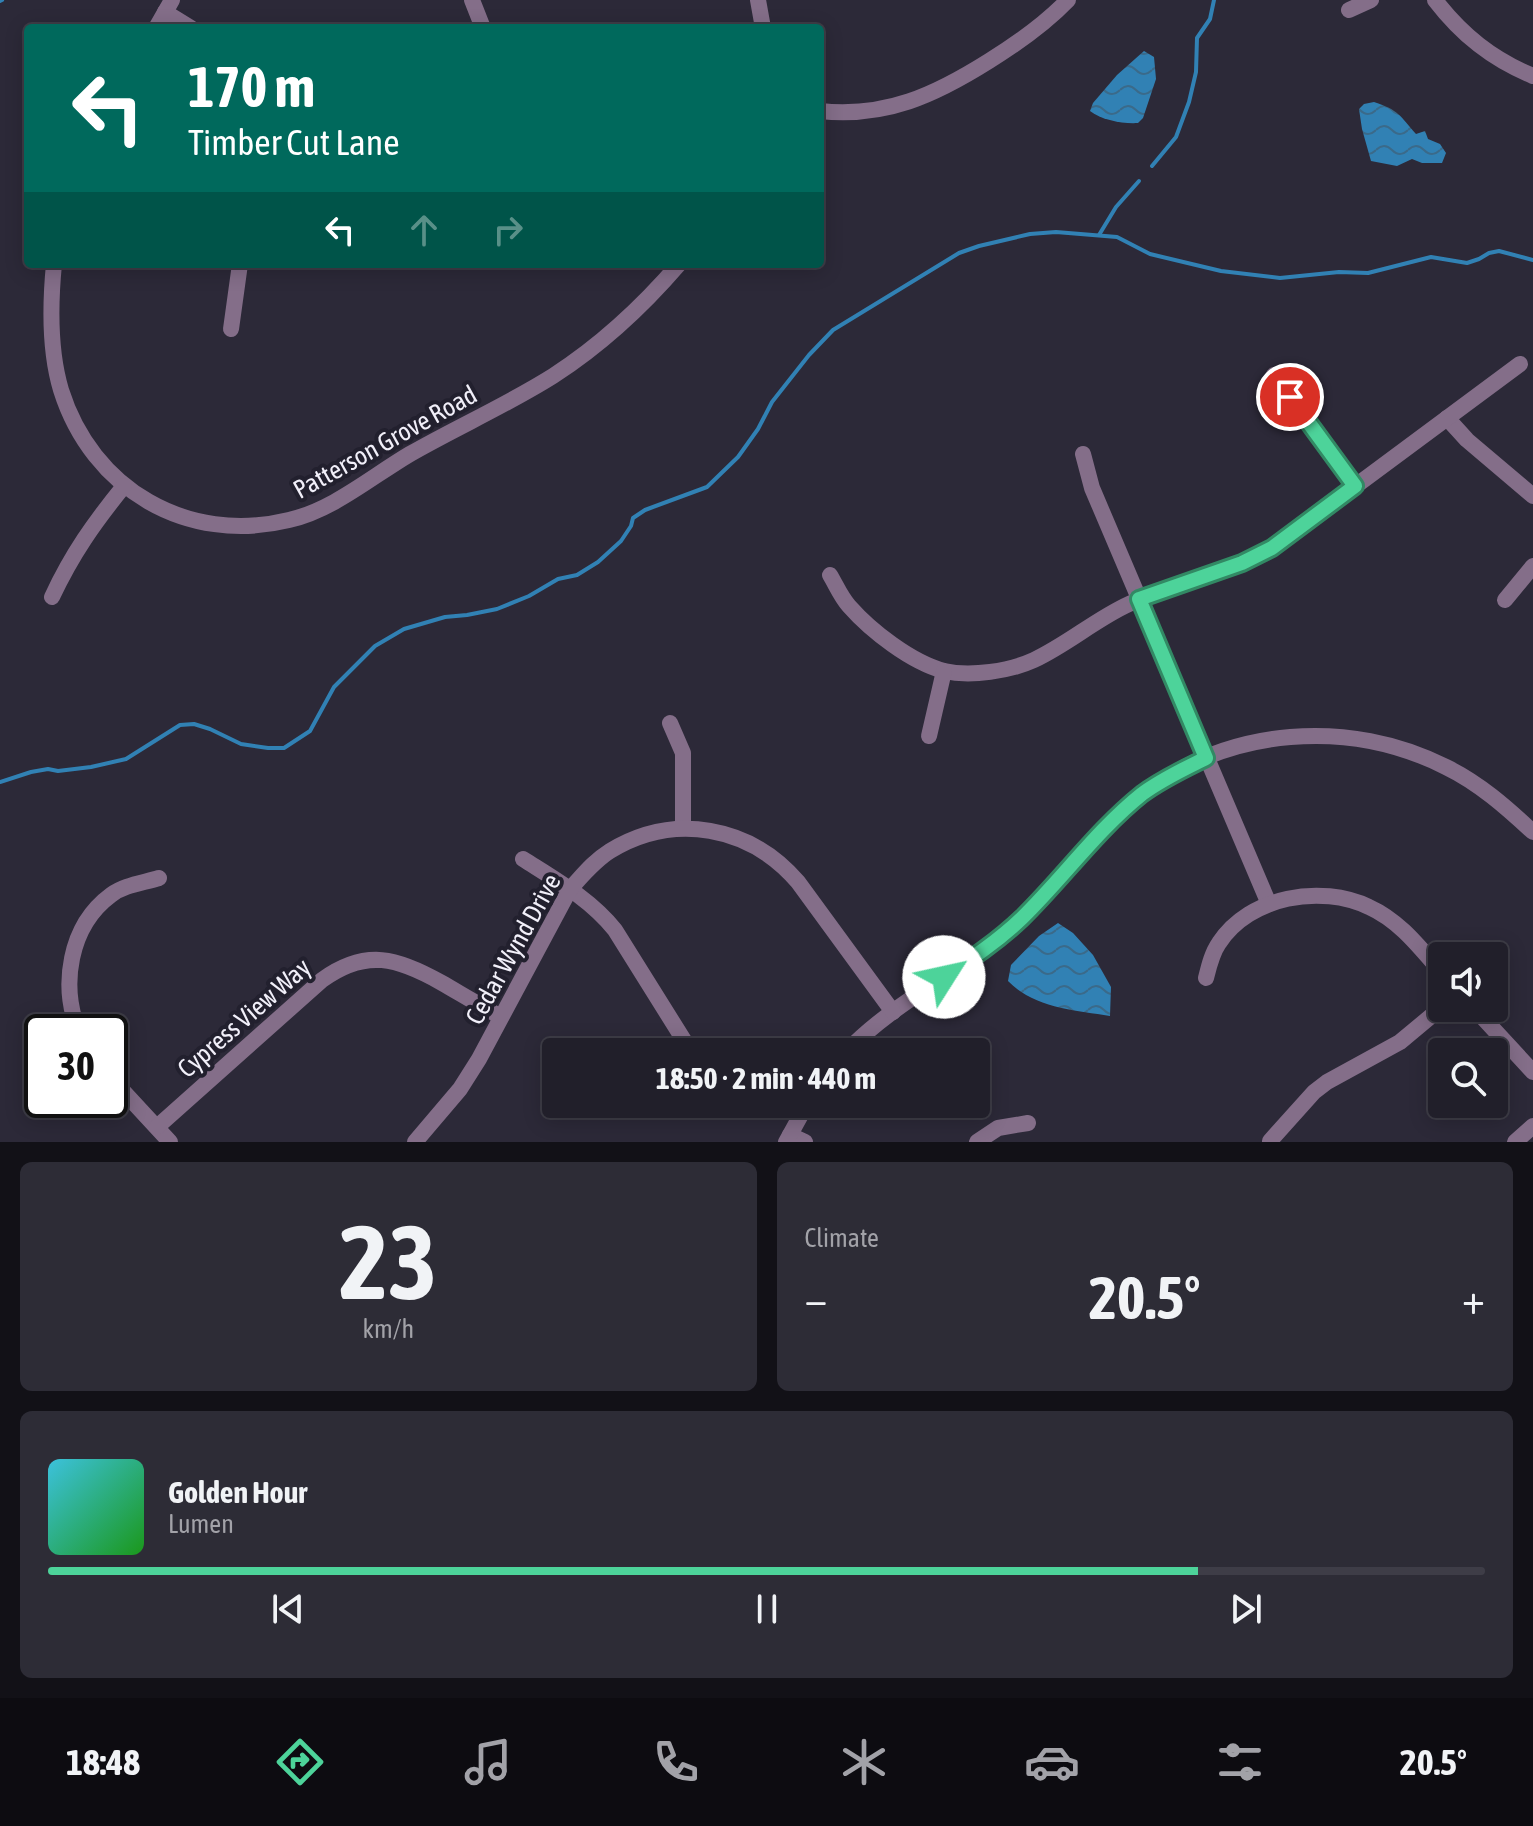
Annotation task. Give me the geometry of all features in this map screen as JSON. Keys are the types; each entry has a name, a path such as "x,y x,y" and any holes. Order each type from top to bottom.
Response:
{"street":[{"path":"472,0 481,24"},
{"path":"758,0 762,24"},
{"path":"824,111 870,112 939,91 1020,42 1068,0"},
{"path":"1349,10 1371,0"},
{"path":"1435,0 1476,44 1494,57 1533,76"},
{"path":"158,24 168,6 187,24"},
{"name":"Patterson Grove Road","path":"54,268 51,304 55,361 60,387 75,425 87,445 124,486 150,503 180,516 231,525 291,520 317,510 409,454 519,396 576,360 628,318 675,268"},
{"path":"231,329 239,268"},
{"path":"830,575 847,604 865,622 922,662 944,671 985,672 1013,667 1032,661 1099,619 1139,599 1208,576 1262,553 1520,364"},
{"path":"1274,375 1355,486"},
{"path":"1447,418 1467,440 1533,496"},
{"path":"1083,454 1092,488 1269,904"},
{"path":"52,597 83,539 124,486"},
{"path":"1505,600 1533,566"},
{"path":"929,736 944,671"},
{"path":"670,723 683,753 683,827"},
{"path":"861,1038 1003,935 1140,796 1206,758 1247,744 1302,735 1343,736 1380,743 1430,759 1469,780 1533,832"},
{"name":"Cedar Wynd Drive","path":"415,1142 460,1089 479,1059 570,889 608,853 646,834 683,827 730,835 749,843 786,868 893,1012"},
{"path":"523,859 595,908 615,930 682,1038"},
{"path":"74,1014 69,998 71,960 84,928 112,893 159,878"},
{"path":"1206,978 1218,944 1229,931 1269,904 1301,897 1351,900 1370,907 1404,930 1428,957"},
{"name":"Cypress View Way","path":"157,1127 322,980 355,961 381,959 405,964 501,1017"},
{"path":"1270,1141 1314,1092 1400,1042 1428,1019"},
{"path":"1487,1022 1533,1072"},
{"path":"128,1096 170,1142"},
{"path":"794,1140 802,1118"},
{"path":"977,1142 998,1128 1028,1123"},
{"path":"1515,1142 1533,1126"}],"water":[{"path":"1144,51 1154,57 1156,79 1143,118 1138,123 1119,122 1090,111 1093,103 1117,75"},
{"path":"1374,102 1394,111 1416,134 1425,131 1428,139 1440,144 1446,153 1442,163 1422,163 1412,159 1397,166 1371,161 1359,109 1364,104"},
{"path":"1058,923 1073,933 1093,955 1111,987 1110,1016 1042,1002 1018,990 1008,981 1011,965 1039,936"}],"waterway":[{"path":"1152,166 1176,137 1196,72 1197,38 1210,19 1214,0"},
{"path":"1099,235 1116,207 1139,181"},
{"path":"0,782 31,772 91,767 126,759 180,725 194,724 241,744 284,748 310,731 334,687 375,646 404,629 445,617 497,609 529,596 558,579 577,575 598,562 621,541 633,518 645,510 707,487 738,457 772,402 833,330 959,253 979,246 1030,234 1056,232 1117,237 1150,254 1221,271 1280,278 1339,272 1368,273 1431,257 1467,263 1499,251 1533,260"}],"route":[{"path":"944,977 1020,920 1140,796 1206,758 1139,599 1242,563 1272,548 1355,486 1290,397"}]}
